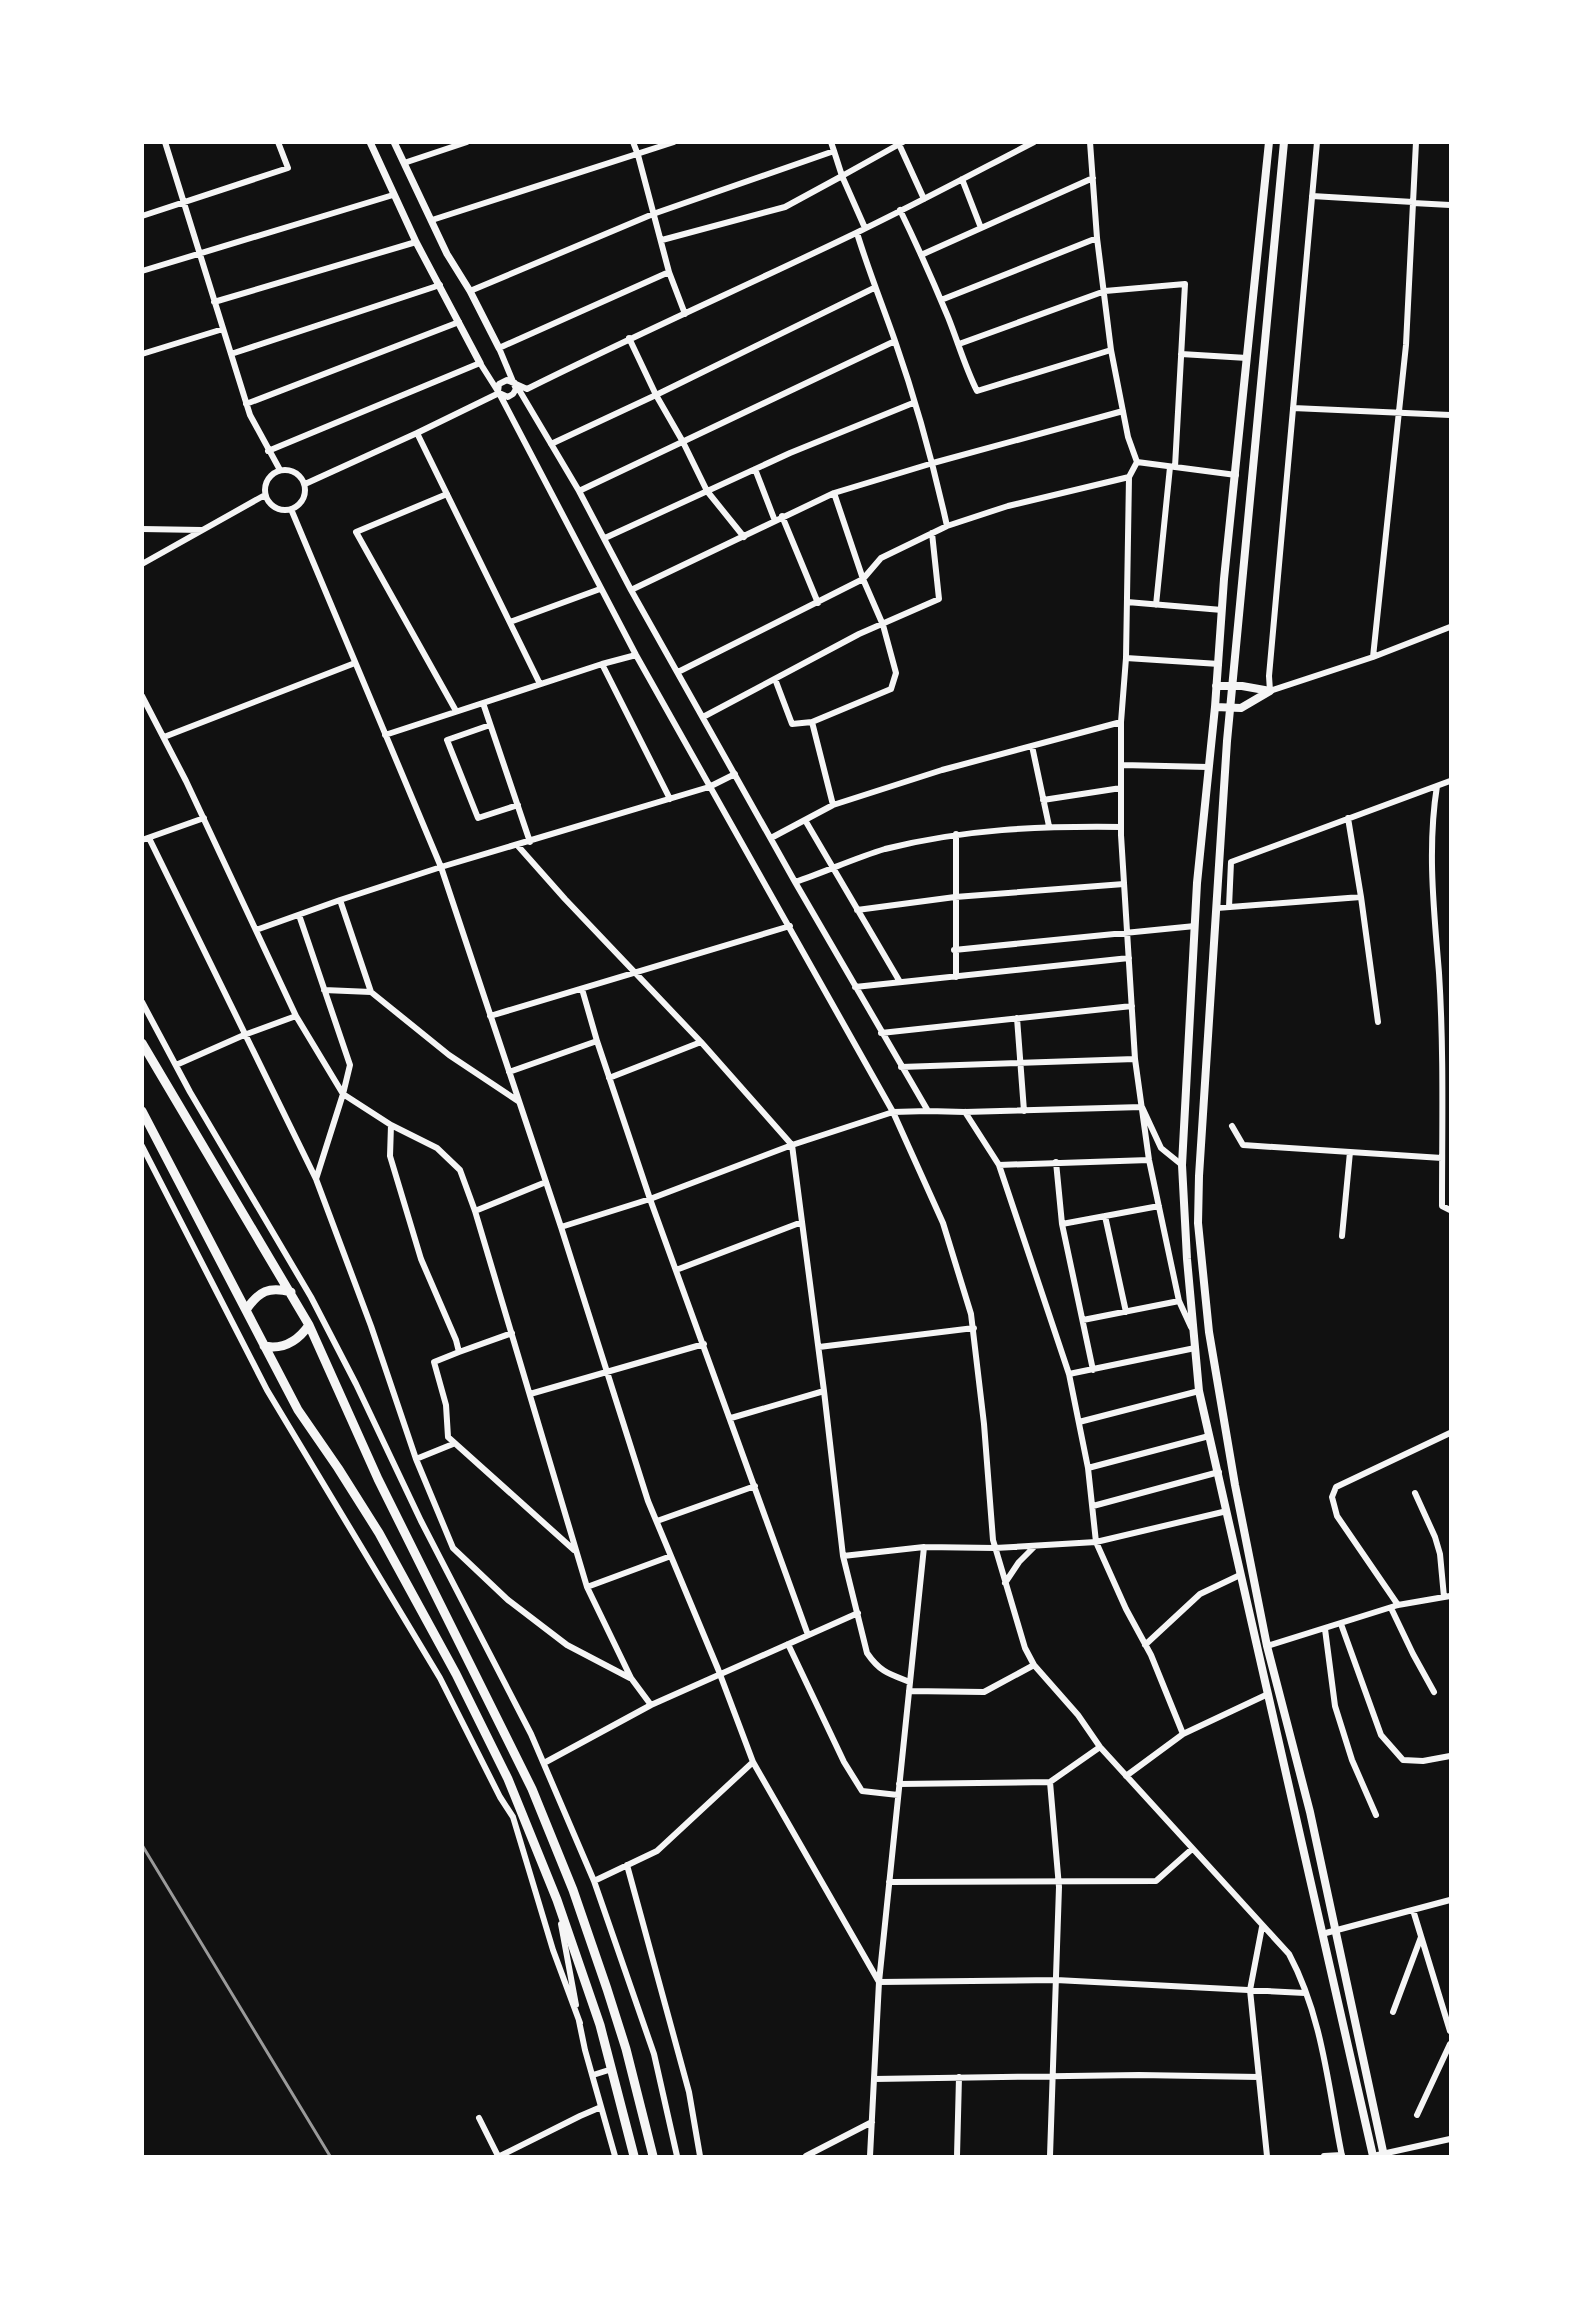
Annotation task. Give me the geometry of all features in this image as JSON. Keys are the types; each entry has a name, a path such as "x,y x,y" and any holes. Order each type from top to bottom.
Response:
{"highway":[{"path":"142,1043 309,1325 378,1479 531,1790 569,1880 626,2049 653,2157"},
{"path":"142,1111 298,1410 345,1477 379,1533 458,1676 508,1779 557,1900 600,2025 634,2157"},
{"path":"246,1310 258,1294 268,1288 291,1292"},
{"path":"264,1346 272,1348 289,1345 309,1325"}],"main road":[{"path":"1269,142 1208,767 1195,926 1182,1165 1187,1258 1196,1336 1199,1391 1373,2156"},
{"path":"1284,142 1232,686 1198,1176 1198,1223 1209,1332 1235,1485 1267,1646 1310,1812 1384,2155"},
{"path":"1216,686 1270,691"},
{"path":"1215,707 1241,708 1270,691"}],"street":[{"path":"165,142 246,404 268,451 280,470"},
{"path":"142,216 288,168 278,142"},
{"path":"370,142 416,242 480,363 499,393 600,589 893,1112 943,1223 971,1314 995,1548 1025,1648 1034,1665 1078,1715 1100,1747 1289,1954 1319,2030 1342,2156 1324,2157"},
{"path":"394,142 447,254 470,291 515,383 579,491 631,590 795,882 928,1111"},
{"path":"404,163 444,146 467,142"},
{"path":"633,142 669,272 685,314"},
{"path":"432,220 674,142"},
{"path":"831,142 842,177 865,228"},
{"path":"515,383 515,392 511,396 503,396 499,393 498,387 501,382 510,380 527,389 629,338 685,314 857,232 1034,142"},
{"path":"1090,142 1097,238 1111,350 1128,437 1137,462 1129,477 1126,658 1121,722 1121,827 1135,1059 1149,1160 1179,1301 1196,1336"},
{"path":"1317,142 1270,665 1270,691 1373,657 1450,627"},
{"path":"1373,657 1400,412 1416,142"},
{"path":"662,240 785,207 900,143 924,199"},
{"path":"470,291 653,214 834,151"},
{"path":"921,255 1093,178"},
{"path":"962,179 981,228"},
{"path":"142,271 393,195"},
{"path":"1312,196 1450,205"},
{"path":"900,210 941,300 959,344 965,368 977,391 1111,350"},
{"path":"857,232 874,288 895,341 933,463 947,526"},
{"path":"941,300 1097,238"},
{"path":"214,302 416,242"},
{"path":"499,348 669,272"},
{"path":"959,344 1105,291 1185,284 1173,467 1156,605"},
{"path":"231,354 440,285"},
{"path":"551,444 874,288"},
{"path":"246,404 459,322"},
{"path":"142,354 223,329"},
{"path":"629,338 656,395 707,491 744,537"},
{"path":"579,491 895,341"},
{"path":"1181,354 1247,358"},
{"path":"268,451 480,363"},
{"path":"305,484 499,393"},
{"path":"605,538 755,469 913,403"},
{"path":"1293,408 1450,415"},
{"path":"631,590 834,493 933,463 1123,411"},
{"path":"417,433 540,684"},
{"path":"1137,462 1236,474"},
{"path":"755,469 775,521"},
{"path":"280,470 292,471 302,478 305,484 304,497 296,507 291,509 278,509 272,506 266,495 266,482 280,470"},
{"path":"678,672 863,579 881,558 947,526 1008,506 1129,477"},
{"path":"775,679 792,724 812,722 891,689 897,673 883,625 863,579 834,493"},
{"path":"447,494 356,532 456,711"},
{"path":"142,564 266,495"},
{"path":"291,509 441,867 657,1521 753,1762 879,1982"},
{"path":"782,516 818,603"},
{"path":"142,529 203,530"},
{"path":"703,717 859,634 939,599 932,533"},
{"path":"510,622 600,589"},
{"path":"1127,602 1222,610"},
{"path":"385,735 636,655"},
{"path":"1126,658 1219,664"},
{"path":"164,737 355,663"},
{"path":"602,664 670,798"},
{"path":"142,696 204,818 296,1016 343,1094 391,1125 437,1148 460,1170 475,1211 587,1587 631,1678 651,1705"},
{"path":"483,703 530,842"},
{"path":"812,722 833,805"},
{"path":"771,838 833,805 942,770 1121,722"},
{"path":"490,725 447,740 478,818 518,805"},
{"path":"1032,746 1049,826"},
{"path":"1122,765 1208,767"},
{"path":"256,930 441,867 518,846 709,787 735,774"},
{"path":"1229,907 1231,861 1450,781"},
{"path":"1437,786 1433,812 1432,852 1439,974 1442,1206 1450,1210"},
{"path":"1043,800 1121,788"},
{"path":"204,818 146,839 316,1179 368,1317 416,1459 453,1548 508,1600 567,1646 631,1678"},
{"path":"1348,818 1378,1022"},
{"path":"805,820 900,982"},
{"path":"795,882 883,850 956,834 1049,826 1121,827"},
{"path":"956,834 954,950 956,977"},
{"path":"518,846 565,899 701,1042 792,1145 825,1391 843,1556 867,1653 875,1665 885,1673 910,1682"},
{"path":"857,910 955,897 1124,884"},
{"path":"1216,908 1361,897"},
{"path":"340,900 371,992 449,1055 519,1102"},
{"path":"299,915 350,1065 316,1179"},
{"path":"490,1016 790,926"},
{"path":"954,950 1195,926"},
{"path":"855,987 1129,958"},
{"path":"582,989 650,1199 808,1635"},
{"path":"324,990 371,992"},
{"path":"142,1002 176,1065 311,1297 356,1384 421,1521 531,1734 594,1881 654,2054 677,2157"},
{"path":"881,1033 1132,1006"},
{"path":"176,1065 244,1035 296,1016"},
{"path":"1017,1018 1024,1111"},
{"path":"509,1072 597,1041"},
{"path":"609,1078 701,1042"},
{"path":"901,1067 1135,1059"},
{"path":"1142,1107 1161,1148 1182,1165"},
{"path":"561,1227 650,1199 792,1145 893,1112 1142,1107"},
{"path":"965,1112 999,1165 1069,1374 1088,1468 1096,1542 1145,1645 1183,1734"},
{"path":"391,1125 390,1156 421,1259 459,1352"},
{"path":"1232,1126 1243,1144 1442,1158"},
{"path":"1442,1131 1450,1132"},
{"path":"142,1146 267,1390 440,1678 500,1797 513,1817 553,1950 580,2023"},
{"path":"1342,1236 1350,1152"},
{"path":"999,1165 1149,1160"},
{"path":"1056,1162 1062,1224 1092,1370"},
{"path":"475,1211 546,1182"},
{"path":"1062,1224 1159,1206"},
{"path":"1105,1216 1126,1311"},
{"path":"676,1270 802,1222"},
{"path":"1083,1320 1179,1301"},
{"path":"819,1347 974,1329"},
{"path":"512,1333 434,1362 446,1405 448,1437 453,1444 575,1550"},
{"path":"530,1394 704,1344"},
{"path":"1069,1374 1196,1348"},
{"path":"731,1418 825,1391"},
{"path":"1079,1422 1199,1391"},
{"path":"1398,1605 1337,1516 1332,1497 1336,1487 1450,1433"},
{"path":"1088,1468 1209,1436"},
{"path":"416,1459 453,1444"},
{"path":"1093,1506 1219,1472"},
{"path":"657,1521 755,1486"},
{"path":"1267,1646 1398,1605 1447,1597 1435,1537 1415,1494"},
{"path":"843,1556 924,1547 995,1548 1096,1542 1227,1511"},
{"path":"1005,1583 1019,1562 1035,1546"},
{"path":"870,2157 879,1982 924,1547"},
{"path":"587,1587 671,1556"},
{"path":"1145,1645 1200,1594 1240,1575"},
{"path":"1390,1608 1434,1692"},
{"path":"544,1763 651,1705 858,1613"},
{"path":"1341,1624 1381,1735 1403,1760 1423,1761 1450,1756"},
{"path":"1325,1629 1335,1706 1352,1760 1376,1815"},
{"path":"788,1644 844,1762 862,1791 898,1795"},
{"path":"909,1691 984,1692 1034,1665"},
{"path":"1126,1776 1183,1734 1268,1694"},
{"path":"899,1784 1050,1782 1100,1747"},
{"path":"594,1881 657,1851 753,1762"},
{"path":"1050,1782 1058,1881 1050,2157"},
{"path":"889,1882 1156,1881 1192,1849"},
{"path":"627,1865 689,2092 700,2157"},
{"path":"557,1900 580,2023 615,2157"},
{"path":"1322,1934 1450,1900"},
{"path":"1413,1910 1450,2031"},
{"path":"1262,1927 1250,1990 1267,2157"},
{"path":"1393,2012 1421,1937"},
{"path":"879,1982 1056,1980 1305,1993"},
{"path":"1417,2115 1450,2044"},
{"path":"593,2075 612,2069"},
{"path":"874,2079 1139,2075 1259,2077"},
{"path":"957,2157 960,2077"},
{"path":"479,2118 499,2157 601,2107"},
{"path":"806,2157 872,2122"},
{"path":"1373,2156 1450,2139"}],"railway":[{"path":"142,1845 330,2156"}]}
